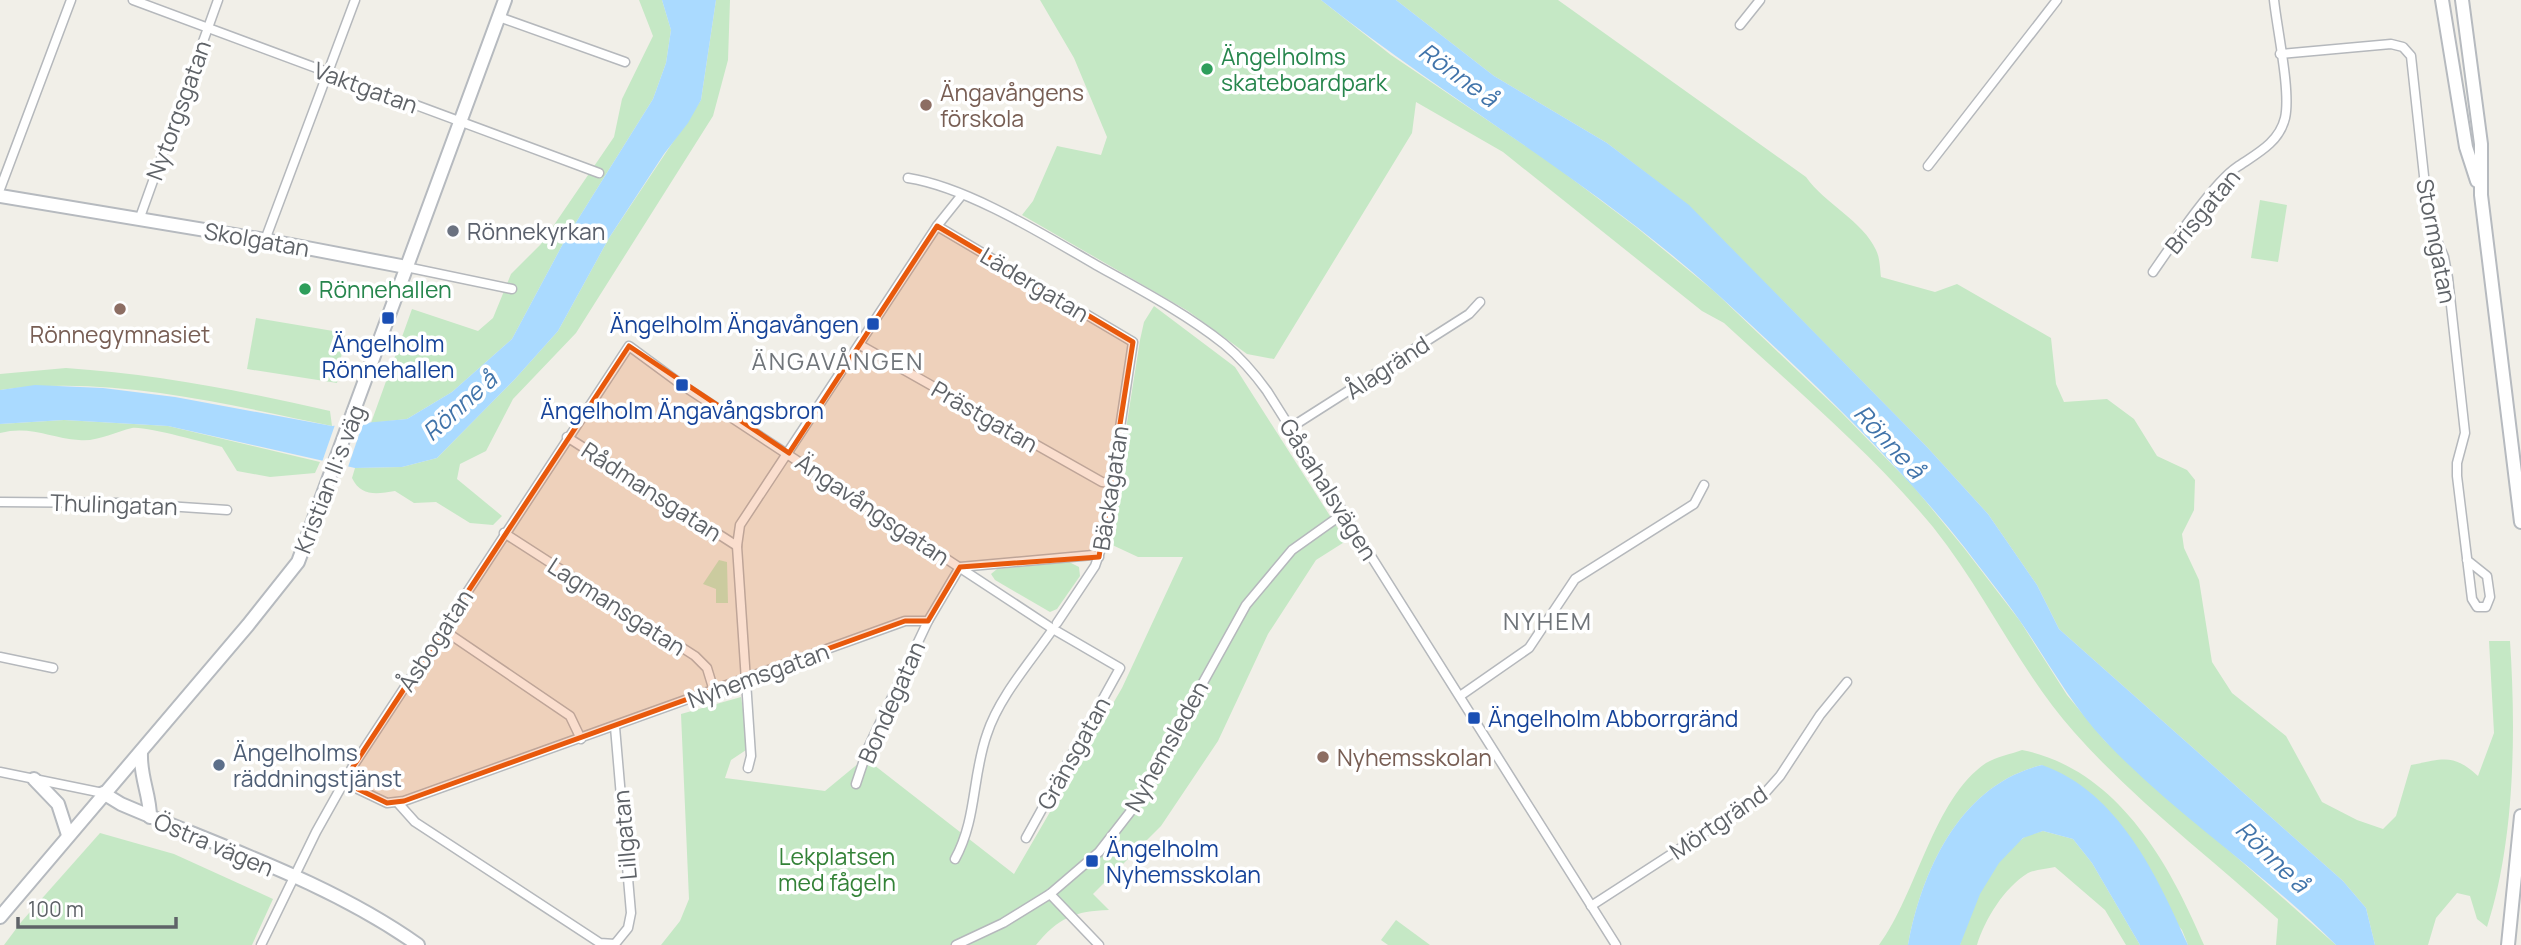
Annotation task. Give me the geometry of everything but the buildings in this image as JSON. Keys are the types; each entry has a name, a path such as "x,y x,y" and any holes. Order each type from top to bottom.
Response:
{"main road":[{"name":"Kristian II:s väg","path":"0,917 103,793 141,753 298,562 505,0"},
{"path":"2442,0 2466,147 2481,195"},
{"path":"2462,0 2481,144 2481,195 2521,522"},
{"name":"Skolgatan","path":"0,196 265,240 406,267"},
{"path":"141,753 140,771 143,788 150,800 150,817"},
{"path":"34,779 58,804 68,835"},
{"name":"Östra vägen","path":"103,793 150,817 294,876 356,908 418,945"},
{"path":"2508,945 2521,816"}],"street":[{"path":"0,189 71,0"},
{"name":"Vaktgatan","path":"134,0 599,173"},
{"name":"Nytorgsgatan","path":"139,220 218,0"},
{"path":"265,240 355,0"},
{"path":"1740,25 1760,0"},
{"path":"1928,166 2057,0"},
{"name":"Brisgatan","path":"2152,272 2221,183 2236,167 2263,152 2281,128 2286,110 2274,0"},
{"path":"499,17 625,62"},
{"name":"Stormgatan","path":"2280,54 2391,44 2403,47 2411,56 2429,222 2444,257 2448,278 2465,433 2457,469 2473,602 2477,607 2484,608 2490,600 2487,576 2468,560"},
{"name":"Gåsahalsvägen","path":"908,178 925,181 1013,218 1172,308 1222,342 1247,365 1290,428 1616,945"},
{"path":"748,768 751,751 737,546 740,525 937,226 961,196"},
{"name":"Lädergatan","path":"937,226 1133,342"},
{"name":"Skolgatan","path":"406,267 512,289"},
{"name":"Ålagränd","path":"1290,428 1469,314 1480,302"},
{"name":"Bäckagatan","path":"955,859 972,818 981,754 990,724 1099,557 1133,342"},
{"name":"Prästgatan","path":"860,345 1102,482 1111,483"},
{"name":"Ängavångsgatan","path":"628,346 682,385 960,567 1120,668"},
{"name":"Åsbogatan","path":"261,945 343,782 628,346"},
{"name":"Rådmansgatan","path":"567,437 737,546"},
{"path":"1460,696 1529,648 1575,579 1694,503 1704,485"},
{"name":"Thulingatan","path":"0,502 121,503 227,510"},
{"name":"Nyhemsleden","path":"956,945 1003,923 1050,894 1091,861 1134,807 1246,605 1292,551 1344,513"},
{"name":"Lagmansgatan","path":"504,533 695,656 707,668 714,691"},
{"path":"928,621 960,567 1093,555 1099,557"},
{"name":"Nyhemsgatan","path":"398,803 905,621 928,621"},
{"name":"Bondegatan","path":"856,784 868,748 928,621"},
{"path":"442,629 570,716 581,739"},
{"path":"0,657 53,668"},
{"name":"Gränsgatan","path":"1026,838 1120,668"},
{"name":"Mörtgränd","path":"1591,906 1764,794 1780,776 1820,715 1847,682"},
{"name":"Lillgatan","path":"398,803 415,822 600,943 609,945 619,941 628,928 631,913 615,727"},
{"name":"Östra vägen","path":"0,772 103,793"},
{"path":"343,782 381,801 398,803"},
{"path":"1050,894 1099,945"}],"highlighted area":[{"path":"937,226 1133,342 1099,557 960,567 928,621 905,621 404,801 387,803 343,782 629,346 789,453"}],"green space":[{"path":"639,0 662,0 671,30 666,63 653,99 565,240 512,339 452,392 407,419 371,423 412,309 478,331 493,318 511,274 541,244 614,137 622,99 653,36"},
{"path":"716,0 730,0 728,60 713,116 576,333 513,399 486,451 460,464 457,479 502,516 493,525 470,523 436,502 414,503 395,491 370,493 360,488 352,478 355,468 402,467 437,458 558,331 609,238 701,100"},
{"path":"1040,0 1321,0 1391,55 1551,163 1636,227 1714,291 1841,412 1914,487 1964,548 2020,621 2067,695 2105,741 2336,945 2276,945 2278,919 2147,805 2074,732 2036,683 1933,527 1884,473 1805,397 1724,323 1702,311 1503,152 1416,102 1412,133 1274,359 1247,354 1188,311 1022,215 1033,201 1057,146 1101,155 1107,137 1074,58"},
{"path":"1396,0 1558,0 1806,177 1870,240 1878,256 1881,277 1935,292 1957,284 2051,338 2056,384 2064,402 2107,399 2134,419 2157,456 2187,470 2195,480 2194,510 2182,534 2184,548 2199,580 2212,662 2232,693 2286,736 2322,802 2357,820 2383,829 2396,816 2411,765 2431,761 2454,761 2478,776 2494,733 2489,641 2510,641 2513,712 2511,786 2503,859 2487,927 2477,919 2470,896 2457,893 2436,918 2428,945 2375,945 2366,908 2343,881 2059,629 2037,585 1988,514 1927,447 1689,206 1607,143 1494,76"},
{"path":"2260,200 2287,205 2278,262 2251,258"},
{"name":"Lekplatsen med fågeln","path":"1154,306 1235,367 1346,541 1316,560 1268,634 1218,741 1161,826 1093,894 1109,910 1086,912 1068,918 1052,928 1036,945 661,945 680,921 689,899 681,714 741,697 749,748 731,760 725,778 825,791 865,758 1014,874 1122,688 1183,557 1138,557 1108,543 1140,340 1144,322"},
{"path":"256,318 345,333 337,383 247,369"},
{"path":"66,368 166,379 330,411 332,426 209,401 125,389 41,386 0,390 0,374"},
{"path":"64,420 168,426 320,462 315,473 270,477 237,471 222,447 139,428 86,440 21,430 0,433 0,424"},
{"path":"719,560 727,562 728,603 716,603 716,589 703,584"},
{"path":"1069,562 1079,567 1080,576 1057,609 1050,612 995,580 991,574 997,569"},
{"path":"2022,750 2056,760 2086,777 2112,798 2156,852 2174,882 2204,945 2188,945 2182,930 2042,765 2014,775 1989,790 1968,810 1950,834 1923,887 1908,945 1879,945 1904,900 1952,799 1968,779 1986,763"},
{"path":"2043,831 2073,839 2092,863 2140,945 2126,945 2105,910 2055,867 2028,873 2019,879 1996,905 1977,945 1960,945 1975,902 1991,873 2011,848 2024,838"},
{"path":"100,833 174,854 273,899 252,945 4,945"},
{"path":"1396,920 1430,945 1388,945 1381,940"}],"water":[{"name":"Rönne å","path":"662,0 716,0 701,100 609,238 558,331 437,458 402,467 355,468 168,426 64,420 0,424 0,390 35,385 103,388 175,397 332,426 407,419 452,392 512,339 565,240 653,99 666,63 671,30"},
{"name":"Rönne å","path":"1321,0 1396,0 1494,76 1607,143 1689,205 1927,447 1988,514 2037,585 2059,629 2343,881 2366,908 2375,945 2336,945 2280,893 2132,768 2081,713 2013,612 1937,514 1845,415 1715,292 1620,214 1419,73"},
{"path":"2042,765 2069,778 2093,795 2114,816 2148,865 2188,945 2140,945 2092,863 2073,839 2043,831 2023,838 1999,863 1980,894 1960,945 1908,945 1923,887 1950,834 1968,810 1989,790 2014,775"}],"pier":[{"path":"364,420 347,470 321,465 336,422"}],"place":[{"name":"Ängelholms skateboardpark","path":"1207,69"},
{"name":"Ängavångens förskola","path":"926,105"},
{"name":"Rönnekyrkan","path":"453,231"},
{"name":"Rönnehallen","path":"305,289"},
{"name":"Rönnegymnasiet","path":"120,309"},
{"name":"Ängelholm Rönnehallen","path":"388,318"},
{"name":"Ängelholm Ängavången","path":"873,324"},
{"name":"Ängelholm Ängavångsbron","path":"682,385"},
{"name":"Ängelholm Abborrgränd","path":"1474,718"},
{"name":"Nyhemsskolan","path":"1323,757"},
{"name":"Ängelholms räddningstjänst","path":"219,765"},
{"name":"Ängelholm Nyhemsskolan","path":"1092,861"}],"district":[{"name":"ÄNGAVÅNGEN","path":"838,360"},
{"name":"NYHEM","path":"1548,620"}]}
